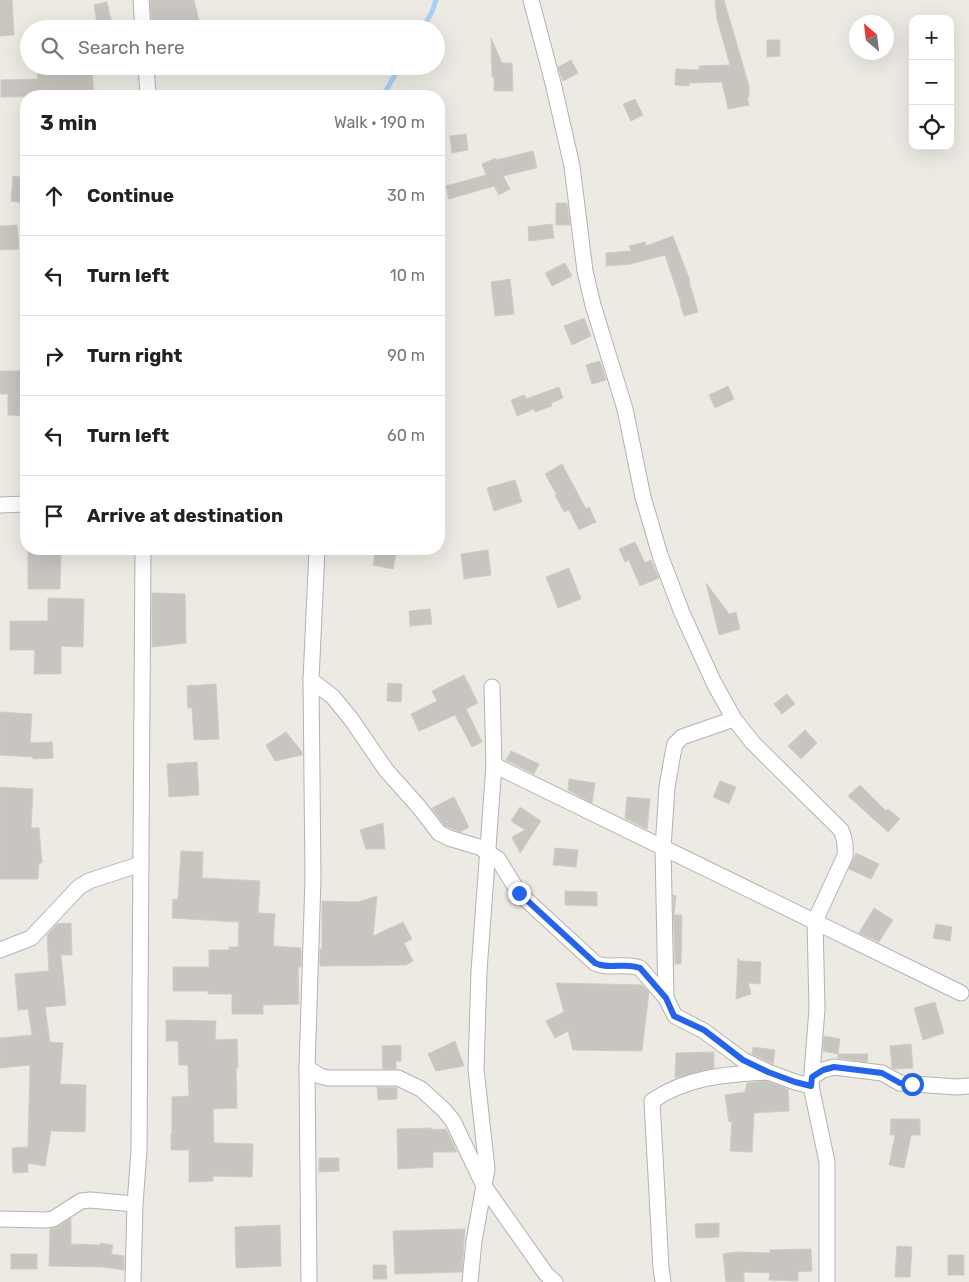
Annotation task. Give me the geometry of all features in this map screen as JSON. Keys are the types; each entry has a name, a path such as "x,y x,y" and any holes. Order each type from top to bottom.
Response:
{"street":[{"path":"141,0 142,20"},
{"path":"531,0 572,166 585,271 593,305 626,408 643,497 660,554 682,613 714,683 734,720 753,743 841,830 846,845 845,856 815,921 817,1009 811,1082 827,1162 827,1282"},
{"path":"147,75 148,90"},
{"path":"0,505 20,504"},
{"path":"133,1282 135,1204 139,1151 143,555"},
{"path":"309,1282 308,1068 313,879 311,680 317,555"},
{"path":"311,680 333,697 351,719 386,770 439,833 448,838 479,847 498,859 519,893 595,963 606,966 635,966 640,968 666,998 674,1016 704,1030 743,1060 795,1082 811,1082 823,1070 834,1067 882,1073 900,1083 956,1087 969,1086"},
{"path":"470,1282 474,1242 487,1169 476,1070 479,972 494,765 492,687"},
{"path":"666,998 663,848 668,777 675,744 682,737 734,720"},
{"path":"494,765 961,993"},
{"path":"0,950 31,938 79,887 88,881 141,864"},
{"path":"308,1068 320,1076 328,1078 398,1078 421,1089 453,1121 484,1186 546,1274 555,1282"},
{"path":"663,1282 652,1101 666,1092 707,1077 768,1072"},
{"path":"0,1220 45,1220 54,1218 81,1201 102,1200 135,1204"}],"building":[{"path":"0,0 12,0 14,35 0,36"},
{"path":"150,0 194,0 199,20 151,20"},
{"path":"715,0 724,0 749,86 749,97 747,97 749,105 728,109 722,82 689,83 689,86 675,85 676,69 699,70 699,66 730,65 717,19"},
{"path":"107,2 111,20 96,20 94,5"},
{"path":"491,38 502,63 512,63 513,91 494,91"},
{"path":"767,40 780,40 780,56 767,57"},
{"path":"571,60 578,73 563,81 558,67"},
{"path":"38,75 92,75 94,90 20,90 20,97 1,97 1,80 38,79"},
{"path":"635,99 643,115 631,121 623,104"},
{"path":"466,134 468,150 452,153 450,136"},
{"path":"533,151 537,168 503,176 510,189 499,195 494,186 449,199 446,186 486,175 482,164 496,158 496,160"},
{"path":"13,176 20,177 20,202 11,201"},
{"path":"556,203 567,203 570,225 556,225"},
{"path":"552,224 554,238 529,241 528,227"},
{"path":"17,225 19,249 0,250 0,226"},
{"path":"673,236 690,281 698,312 684,316 665,255 631,264 606,266 606,253 631,251 629,246 645,242 646,246"},
{"path":"565,263 572,276 552,286 545,273"},
{"path":"510,279 514,314 495,316 491,282"},
{"path":"584,318 591,336 572,345 564,326"},
{"path":"600,361 606,380 592,384 586,365"},
{"path":"0,371 20,371 20,416 8,415 8,394 0,394"},
{"path":"728,386 734,399 715,408 709,395"},
{"path":"559,387 563,398 551,403 552,406 535,412 534,409 517,416 511,400 524,395 526,399"},
{"path":"562,464 586,509 589,507 596,522 579,530 569,510 564,512 545,474"},
{"path":"515,480 522,502 494,511 487,488"},
{"path":"635,542 645,563 651,560 659,578 640,586 629,560 625,562 619,549"},
{"path":"488,550 491,575 464,579 461,554"},
{"path":"28,555 61,555 60,589 28,589"},
{"path":"375,555 396,555 393,569 373,565"},
{"path":"569,568 581,599 558,608 546,577"},
{"path":"706,583 729,614 736,612 740,629 719,635"},
{"path":"152,593 185,594 186,643 152,647"},
{"path":"48,598 84,599 83,647 61,646 61,674 34,674 35,650 10,650 10,621 48,621"},
{"path":"430,609 432,624 410,626 409,611"},
{"path":"464,675 478,703 466,709 482,742 472,747 455,715 419,731 411,714 437,701 432,691"},
{"path":"388,683 402,684 401,702 387,701"},
{"path":"216,684 219,739 194,740 192,708 188,708 187,686"},
{"path":"787,694 795,704 782,714 774,704"},
{"path":"0,712 32,714 30,743 52,742 53,758 33,759 33,757 0,755"},
{"path":"805,730 817,743 801,759 788,746"},
{"path":"286,732 302,752 302,755 275,761 266,745"},
{"path":"511,751 539,764 534,774 506,760"},
{"path":"197,762 199,795 169,797 167,764"},
{"path":"569,779 595,783 592,803 568,790"},
{"path":"720,781 736,787 729,804 713,797"},
{"path":"860,785 886,811 888,809 900,819 888,832 848,796"},
{"path":"0,787 33,789 31,828 39,828 42,863 39,863 38,879 0,879"},
{"path":"454,797 469,827 460,832 445,826 432,808"},
{"path":"627,797 650,799 647,829 625,818"},
{"path":"520,807 541,821 520,853 512,837 525,830 511,821"},
{"path":"383,823 385,849 366,849 360,830"},
{"path":"555,848 578,850 576,867 553,865"},
{"path":"181,851 203,852 202,878 260,881 258,913 275,914 273,946 301,948 301,967 298,967 299,1004 263,1005 263,1014 232,1014 232,994 208,994 208,991 173,991 173,967 209,967 209,950 229,950 229,947 238,947 239,922 172,918 173,899 178,900"},
{"path":"856,853 879,864 871,879 849,869"},
{"path":"565,891 597,892 597,906 565,905"},
{"path":"673,895 676,896 674,915 682,915 681,964 675,964"},
{"path":"377,896 373,936 403,922 412,939 404,943 413,961 406,965 320,966 322,901 358,902"},
{"path":"874,908 893,920 879,942 859,933"},
{"path":"71,923 72,955 61,955 66,1005 45,1007 50,1042 63,1043 60,1084 86,1085 85,1132 51,1131 45,1166 28,1163 28,1172 13,1173 12,1148 28,1147 30,1065 0,1068 0,1038 32,1035 28,1009 18,1010 15,974 49,971 47,935 57,924"},
{"path":"936,924 952,927 950,941 933,938"},
{"path":"738,958 740,961 761,962 760,984 748,983 751,994 736,999"},
{"path":"556,983 642,985 649,992 642,1051 573,1050 568,1031 555,1038 546,1021 564,1012"},
{"path":"935,1002 944,1033 923,1040 914,1008"},
{"path":"166,1020 216,1021 215,1040 237,1039 237,1108 213,1109 214,1143 253,1144 252,1177 213,1176 213,1181 189,1182 189,1150 171,1150 172,1097 189,1096 188,1065 179,1065 178,1041 166,1041"},
{"path":"824,1036 840,1039 838,1054 823,1051"},
{"path":"455,1041 464,1066 436,1071 428,1054"},
{"path":"911,1044 913,1068 892,1068 890,1046"},
{"path":"401,1045 401,1061 396,1061 396,1069 383,1069 382,1046"},
{"path":"753,1047 775,1050 773,1064 752,1054"},
{"path":"714,1052 714,1068 675,1078 676,1053"},
{"path":"838,1054 868,1054 867,1062 838,1058"},
{"path":"766,1081 788,1089 789,1111 754,1113 752,1152 730,1151 732,1121 729,1122 725,1095 745,1092 747,1083"},
{"path":"377,1087 397,1088 397,1099 378,1100"},
{"path":"891,1119 920,1119 920,1135 911,1135 904,1168 889,1165 895,1135 890,1135"},
{"path":"432,1128 432,1130 446,1129 457,1152 433,1152 433,1167 398,1169 397,1129"},
{"path":"319,1158 339,1158 339,1171 319,1172"},
{"path":"71,1218 71,1244 100,1245 100,1243 113,1245 111,1254 124,1256 124,1270 103,1267 49,1266 50,1229 58,1227"},
{"path":"719,1223 719,1237 696,1238 695,1224"},
{"path":"280,1225 281,1266 236,1268 235,1227"},
{"path":"465,1229 462,1272 395,1274 393,1231"},
{"path":"897,1246 912,1247 910,1277 895,1277"},
{"path":"811,1249 812,1271 798,1272 798,1281 769,1280 770,1273 744,1272 744,1282 726,1282 723,1254 736,1252 770,1253 770,1250"},
{"path":"11,1254 37,1254 37,1269 11,1269"},
{"path":"948,1255 964,1255 964,1275 948,1275"},
{"path":"373,1265 386,1265 387,1279 373,1279"}],"waterway":[{"path":"427,20 436,0"},
{"path":"386,90 395,75"}],"route":[{"path":"519,893 595,963 606,966 635,966 640,968 666,998 674,1016 704,1030 743,1060 768,1072 811,1086 812,1077 823,1070 834,1067 882,1073 900,1083 912,1084"}]}
